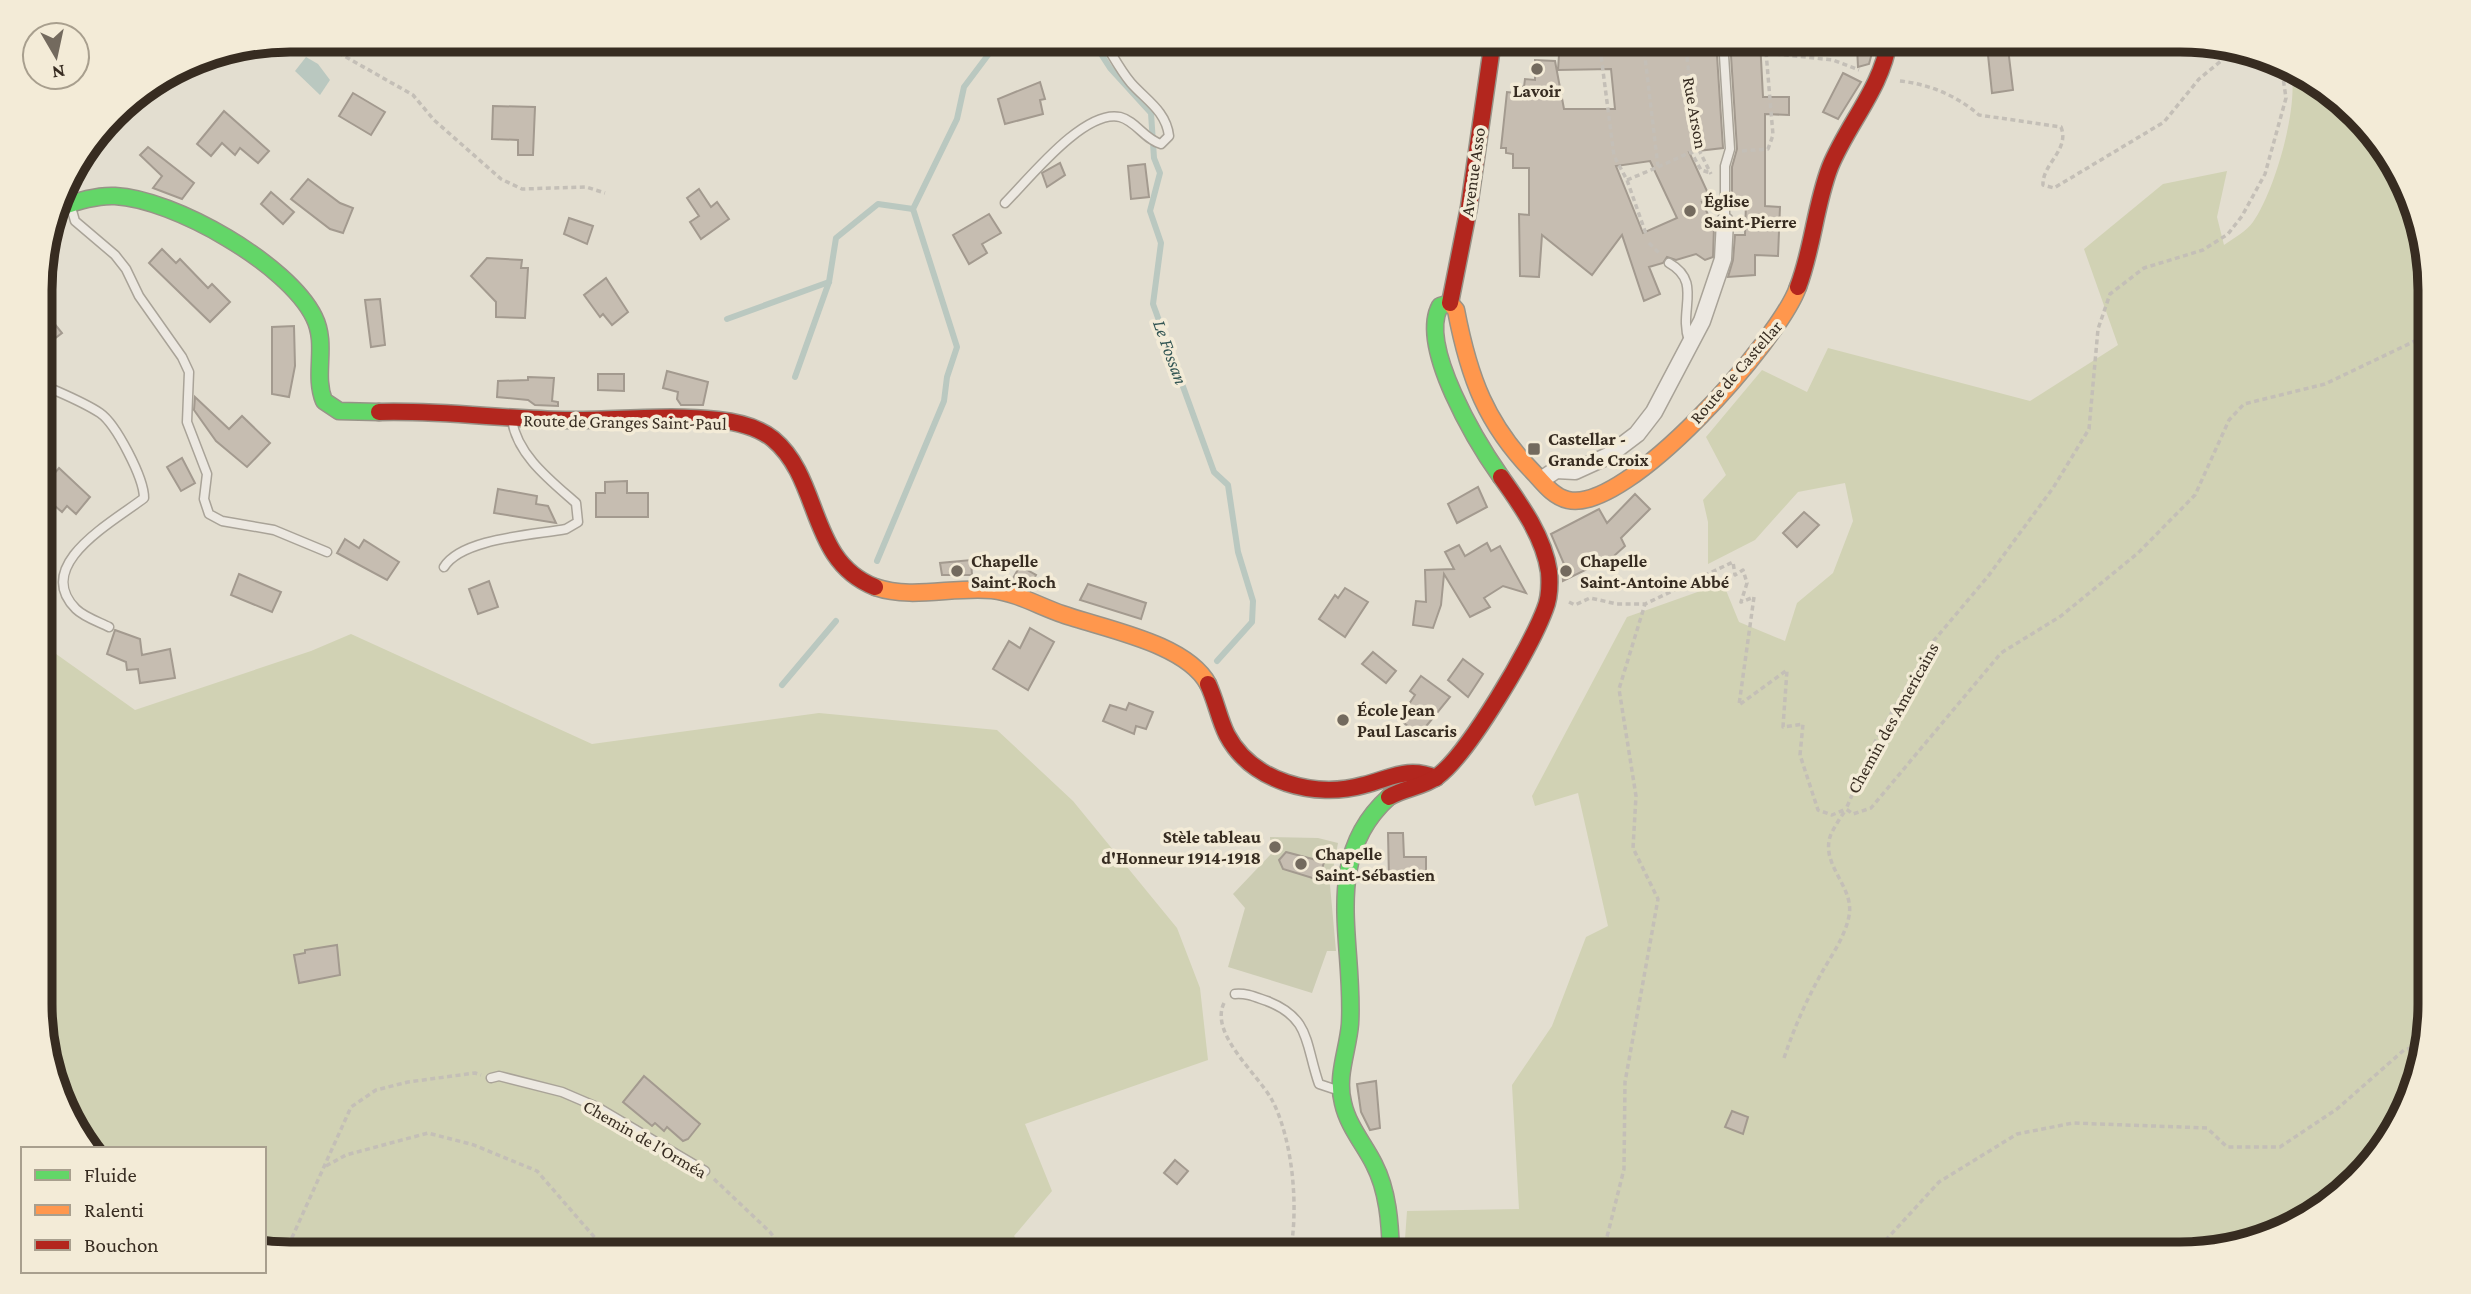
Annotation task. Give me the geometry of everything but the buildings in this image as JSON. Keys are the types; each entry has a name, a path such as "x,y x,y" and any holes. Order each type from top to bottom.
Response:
{"street":[{"name":"Avenue Asso","path":"1450,303 1469,207 1491,52"},
{"name":"Route de Castellar","path":"1450,303 1456,310 1466,364 1483,410 1517,458 1559,497 1574,501 1596,495 1641,468 1686,430 1730,383 1786,314 1797,291 1824,182 1843,138 1882,74 1887,52"},
{"name":"Route de Granges Saint-Paul","path":"69,205 107,196 124,197 172,210 210,226 256,257 305,300 318,323 322,343 320,394 325,404 336,411 390,411 512,420 719,419 753,428 775,439 793,463 829,551 845,569 866,584 891,590 995,590 1169,652 1199,670 1211,689 1227,734 1245,759 1267,775 1291,784 1342,790 1366,785 1405,770 1419,769 1436,778"},
{"path":"1541,480 1556,470 1575,471 1591,466 1637,434 1654,412 1702,321 1723,259 1725,221"},
{"path":"1391,1241 1390,1217 1378,1174 1347,1116 1340,1091 1349,1046 1351,977 1345,884 1349,854 1374,811 1392,794 1436,778 1460,756 1478,731 1542,619 1550,595 1545,557 1528,520 1483,452 1454,396 1435,333 1433,315 1440,306 1450,303"}],"lane":[{"path":"1005,203 1074,132 1112,116 1125,118 1148,140 1161,144 1169,136 1168,125 1158,109 1130,82 1111,52"},
{"path":"1724,52 1730,149 1725,166 1725,221"},
{"path":"67,210 75,221 115,255 126,269 139,296 182,357 189,372 187,422 207,474 204,499 209,514 222,521 274,530 327,552"},
{"path":"1669,263 1682,271 1688,284 1685,328 1690,342"},
{"path":"53,390 101,414 117,434 144,486 144,498 89,540 67,563 62,579 62,591 77,611 109,627"},
{"path":"444,567 460,551 476,545 566,529 579,522 576,503 541,471 514,435 512,420"},
{"path":"1235,993 1245,993 1291,1012 1301,1025 1319,1084 1340,1091"},
{"name":"Chemin de l'Orméa","path":"491,1078 499,1076 562,1092 597,1107 705,1171"}],"path":[{"path":"337,52 413,95 434,120 502,179 522,189 586,187 605,193"},
{"path":"1601,52 1614,156 1627,180 1646,234"},
{"path":"1644,52 1658,167"},
{"name":"Rue Arson","path":"1686,52 1697,146 1711,173 1713,184"},
{"path":"1730,149 1735,152 1768,149 1773,135 1767,53 1833,61 1849,69 1932,86 1940,94 1968,105 1979,115 2061,127 2064,136 2060,148 2043,176 2043,186 2054,188 2164,122 2199,79 2225,58"},
{"name":"Chemin des Americains","path":"2283,76 2286,98 2265,174 2242,216 2228,234 2203,250 2144,268 2110,294 2098,329 2089,429 2053,488 1997,564 1931,643 1876,740 1846,809 1853,814 1871,808 2001,653 2061,616 2138,553 2195,495 2228,420 2244,404 2278,393 2325,384 2418,339"},
{"path":"1627,180 1691,152 1701,170 1711,173"},
{"path":"1550,595 1574,605 1590,598 1617,604 1645,604 1733,562 1735,575 1743,570 1747,583 1741,602 1754,597 1746,634 1739,705 1787,670 1783,727 1803,724 1800,755 1818,810 1832,814 1846,809"},
{"path":"1606,1241 1624,1169 1625,1082 1658,899 1633,848 1636,796 1619,689 1645,604"},
{"path":"1784,1058 1796,1022 1840,941 1849,915 1849,896 1833,869 1829,850 1831,835 1846,809"},
{"path":"1235,993 1226,999 1221,1010 1223,1027 1271,1097 1282,1122 1293,1164 1290,1241"},
{"path":"1888,1241 1940,1182 2017,1134 2073,1123 2207,1128 2227,1147 2280,1147 2337,1109 2404,1050 2414,1047"},
{"path":"290,1242 351,1107 376,1090 408,1082 475,1073 491,1078"},
{"path":"326,1166 346,1155 428,1133 474,1145 537,1171 598,1242"},
{"name":"Chemin de l'Orméa","path":"705,1171 771,1232 778,1242"}],"green space":[{"path":"2292,81 2337,112 2378,158 2394,185 2406,214 2416,259 2418,1019 2406,1080 2394,1109 2378,1136 2337,1182 2286,1217 2227,1237 2196,1241 1405,1241 1407,1211 1519,1209 1512,1085 1552,1026 1586,937 1608,926 1578,793 1535,806 1532,796 1627,617 1723,583 1739,622 1785,641 1797,603 1833,573 1853,521 1845,483 1798,492 1755,540 1708,564 1708,522 1703,500 1726,475 1706,437 1762,370 1807,392 1828,348 2030,401 2118,345 2084,249 2163,184 2227,171 2217,217 2224,245 2253,222 2270,189 2284,146 2292,101"},
{"path":"351,634 592,744 819,713 997,730 1073,801 1177,928 1200,988 1208,1060 1025,1124 1052,1191 1014,1236 1018,1242 290,1242 266,1240 266,1147 102,1147 77,1109 65,1080 55,1035 52,1004 52,651 135,710 311,651"},
{"path":"1270,837 1318,838 1338,843 1330,885 1336,951 1327,951 1312,993 1228,967 1245,908 1233,894 1271,854"}],"shaded area":[{"path":"306,57 318,64 330,80 320,95 295,71"}],"waterway":[{"path":"877,561 944,401 947,377 957,347 913,209 957,119 964,87 989,52"},
{"name":"Le Fossan","path":"1100,52 1110,68 1151,113 1154,158 1160,173 1150,211 1161,243 1153,304 1214,472 1228,485 1238,552 1253,601 1252,622 1217,661"},
{"path":"795,377 829,282 836,238 878,204 913,209"},
{"path":"727,319 829,282"},
{"path":"782,685 836,621"}],"traffic: fast":[{"path":"69,204 86,199 115,196 139,200 197,222 255,256 280,276 314,317 320,338 320,380 324,401 339,411 379,412"},
{"path":"1450,303 1440,306 1435,323 1443,369 1465,419 1501,477"},
{"path":"1389,797 1368,821 1354,847 1348,875 1346,933 1350,1024 1341,1093 1349,1119 1379,1174 1389,1219 1390,1241"}],"traffic: slow":[{"path":"1450,303 1456,310 1474,379 1492,418 1518,455 1542,482 1554,493 1568,500 1594,497 1626,480 1662,452 1733,381 1763,344 1798,287"},
{"path":"875,587 918,593 977,589 1010,594 1163,648 1182,658 1197,670 1208,684"}],"traffic: jam":[{"path":"1450,303 1469,207 1491,52"},
{"path":"1798,287 1830,167 1872,90 1886,52"},
{"path":"379,412 565,420 699,418 747,426 773,439 789,456 826,540 838,559 853,575 875,587"},
{"path":"1389,797 1432,780 1451,764 1466,746 1527,648 1547,604 1549,572 1542,546 1524,510 1501,477"},
{"path":"1208,684 1224,729 1238,751 1252,765 1287,783 1325,790 1345,789 1408,773 1436,778"}],"place":[{"name":"Lavoir","path":"1537,69"},
{"name":"Église Saint-Pierre","path":"1690,211"},
{"name":"Castellar - Grande Croix","path":"1534,449"},
{"name":"Chapelle Saint-Roch","path":"957,571"},
{"name":"Chapelle Saint-Antoine Abbé","path":"1566,571"},
{"name":"École Jean Paul Lascaris","path":"1343,720"},
{"name":"Stèle tableau d'Honneur 1914-1918","path":"1275,847"},
{"name":"Chapelle Saint-Sébastien","path":"1301,864"}]}
